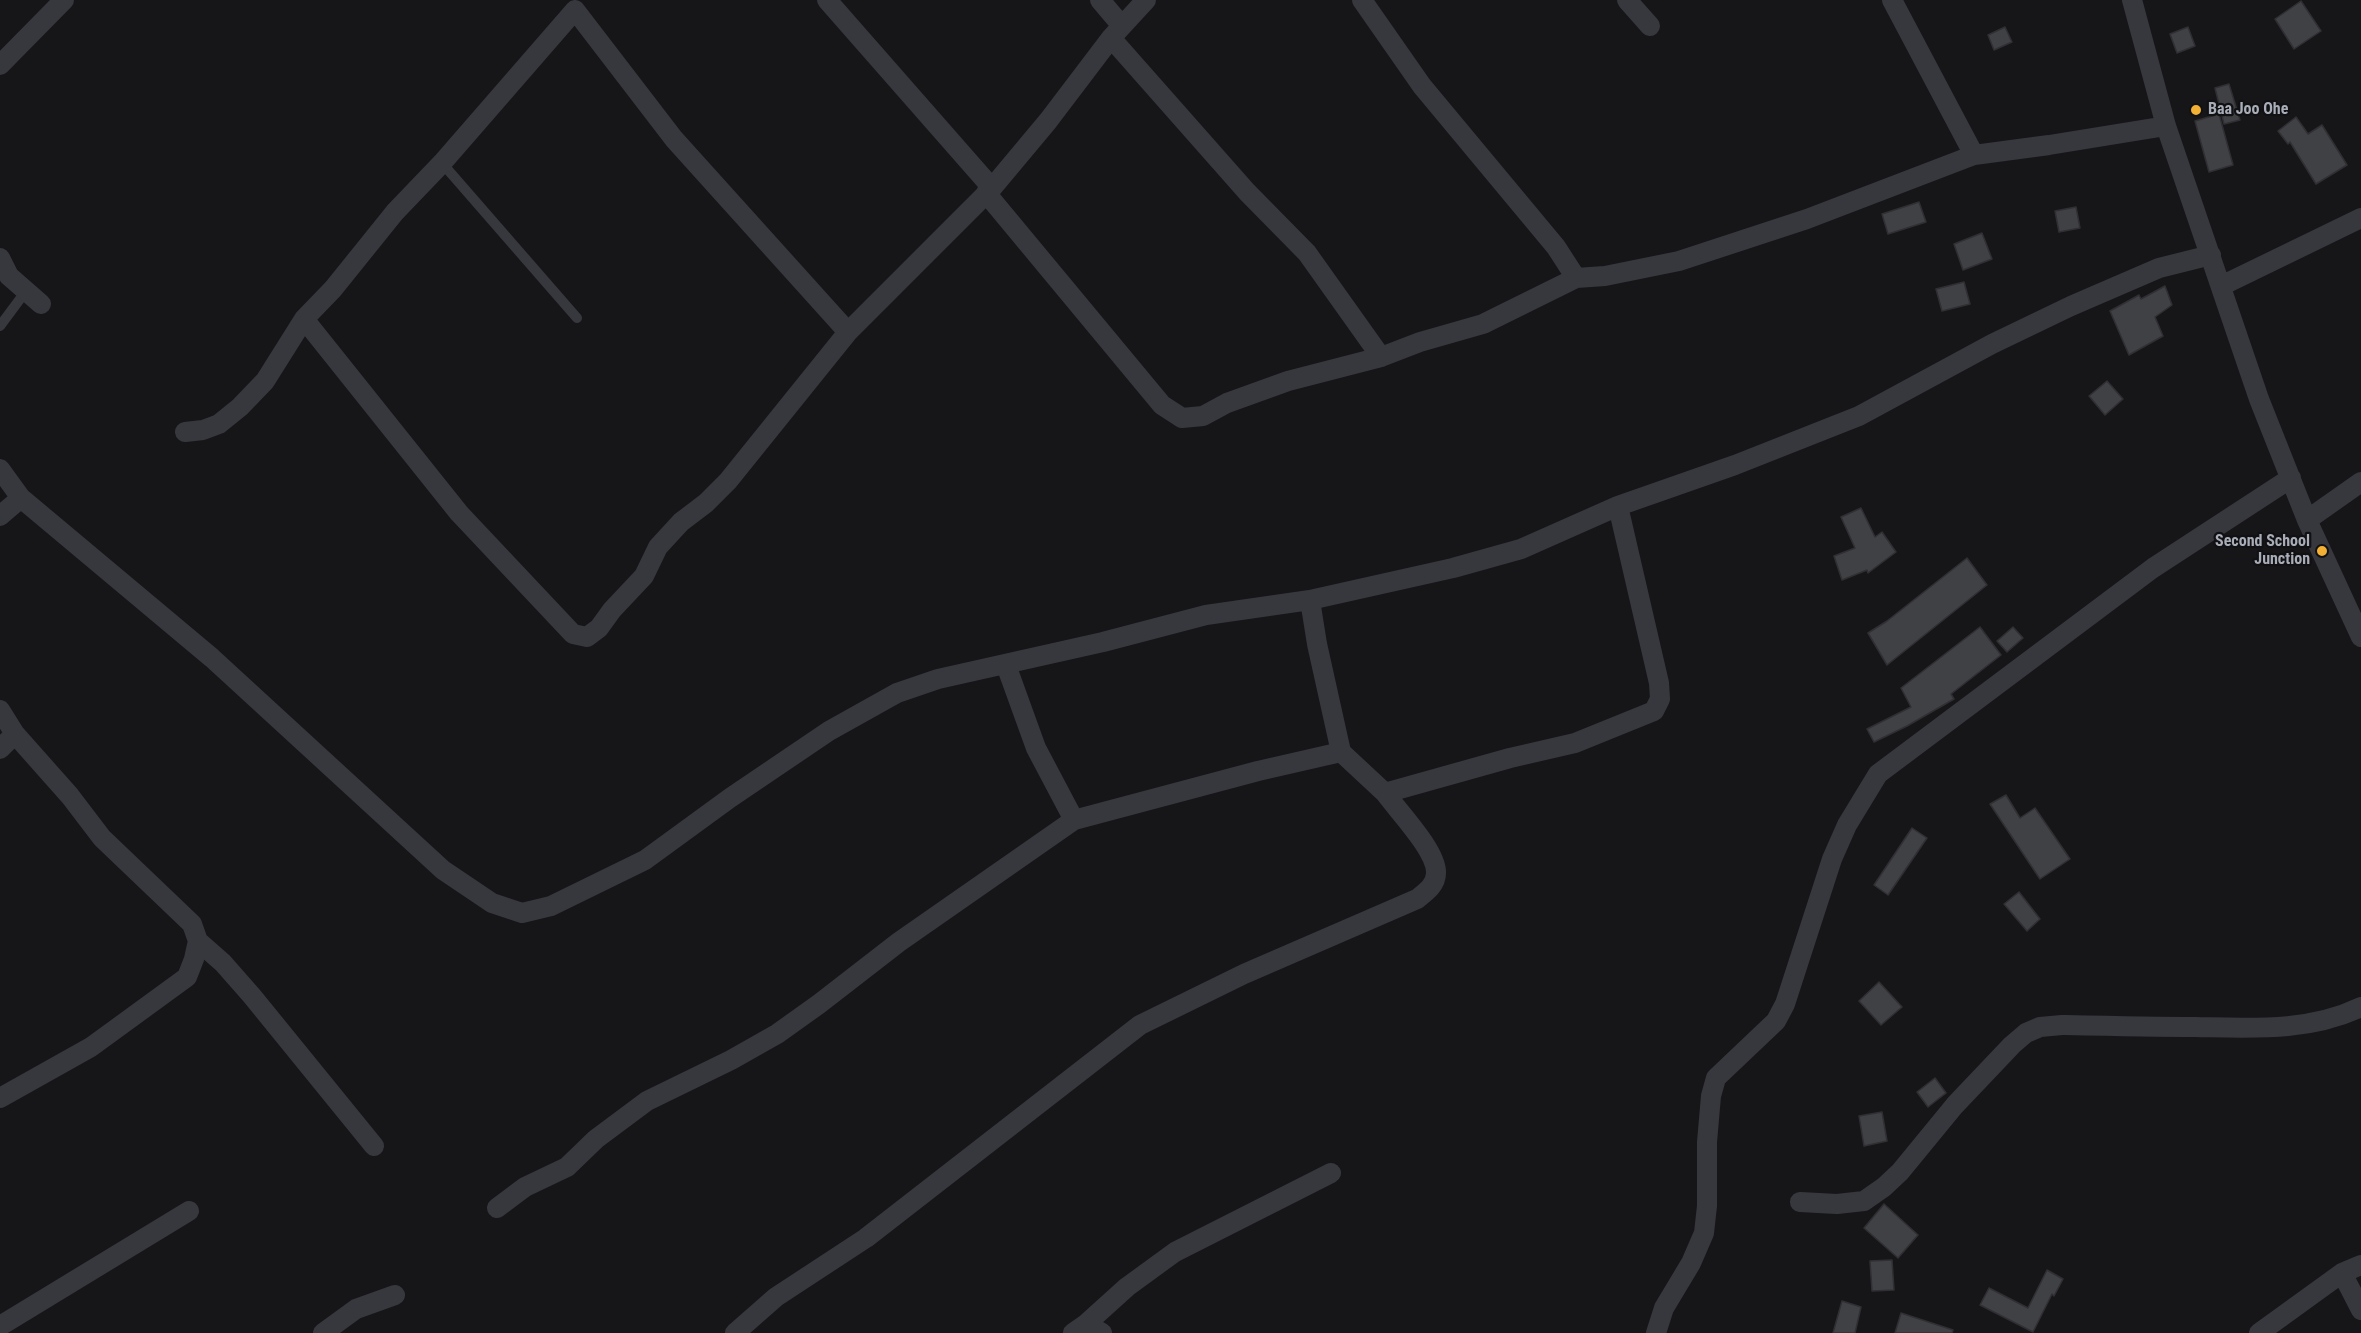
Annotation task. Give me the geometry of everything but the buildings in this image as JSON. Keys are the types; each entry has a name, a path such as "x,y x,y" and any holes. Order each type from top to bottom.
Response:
{"street":[{"path":"0,65 64,0"},
{"path":"827,0 989,190 1162,405 1182,418 1203,416 1227,403 1288,381 1381,357 1420,342 1483,324 1576,278 1605,276 1679,261 1807,219 1974,154 2049,145 2166,126"},
{"path":"1100,0 1117,32 1247,192 1307,252 1381,357"},
{"path":"304,319 459,513 573,634 587,637 599,628 612,610 644,576 658,547 681,522 706,503 728,481 848,332 989,190 1048,121 1117,32 1146,0"},
{"path":"1362,0 1422,86 1556,247 1576,278"},
{"path":"1627,0 1650,26"},
{"path":"1892,0 1974,154"},
{"path":"2132,0 2166,126 2259,399 2307,520 2361,637"},
{"path":"185,432 203,430 219,424 240,407 265,381 304,319 333,289 395,212 442,163 577,3 675,139 848,332"},
{"path":"2221,286 2361,218"},
{"path":"0,469 21,498 212,658 443,870 492,903 522,913 551,906 645,860 730,798 829,731 897,693 938,679 1006,665 1206,615 1310,600 1453,568 1521,549 1618,506 1735,465 1859,416 1992,344 2071,306 2159,268 2211,255"},
{"path":"0,258 9,276 41,304"},
{"path":"1656,1333 1664,1308 1691,1263 1704,1233 1707,1206 1707,1142 1711,1096 1716,1078 1776,1022 1785,1004 1832,859 1847,825 1878,774 2153,568 2291,478"},
{"path":"2307,520 2361,482"},
{"path":"0,516 21,498"},
{"path":"1385,793 1510,758 1575,743 1654,711 1660,699 1659,683 1618,506"},
{"path":"735,1333 776,1297 866,1238 1140,1025 1244,974 1417,899 1432,886 1436,873 1432,856 1385,793 1341,752 1317,644 1310,600"},
{"path":"1006,665 1036,748 1074,820"},
{"path":"0,710 15,734 70,796 102,838 192,924 198,941 223,963 252,996 374,1146"},
{"path":"0,748 15,734"},
{"path":"497,1208 525,1188 567,1167 596,1139 647,1101 731,1060 777,1034 899,942 1074,820 1341,752"},
{"path":"0,1098 91,1047 187,977 198,941"},
{"path":"1800,1202 1838,1204 1864,1201 1884,1188 1955,1105 2012,1045 2026,1033 2040,1027 2303,1026 2339,1017 2361,1007"},
{"path":"1087,1330 1127,1287 1175,1252 1331,1173"},
{"path":"0,1326 189,1211"},
{"path":"2259,1333 2342,1273 2361,1265"},
{"path":"2342,1273 2361,1310"},
{"path":"323,1333 356,1309 395,1295"}],"lane":[{"path":"442,163 577,318"},
{"path":"0,326 26,291"}],"place":[{"name":"Baa Joo Ohe","path":"2196,110"},
{"name":"Second School Junction","path":"2322,551"}]}
